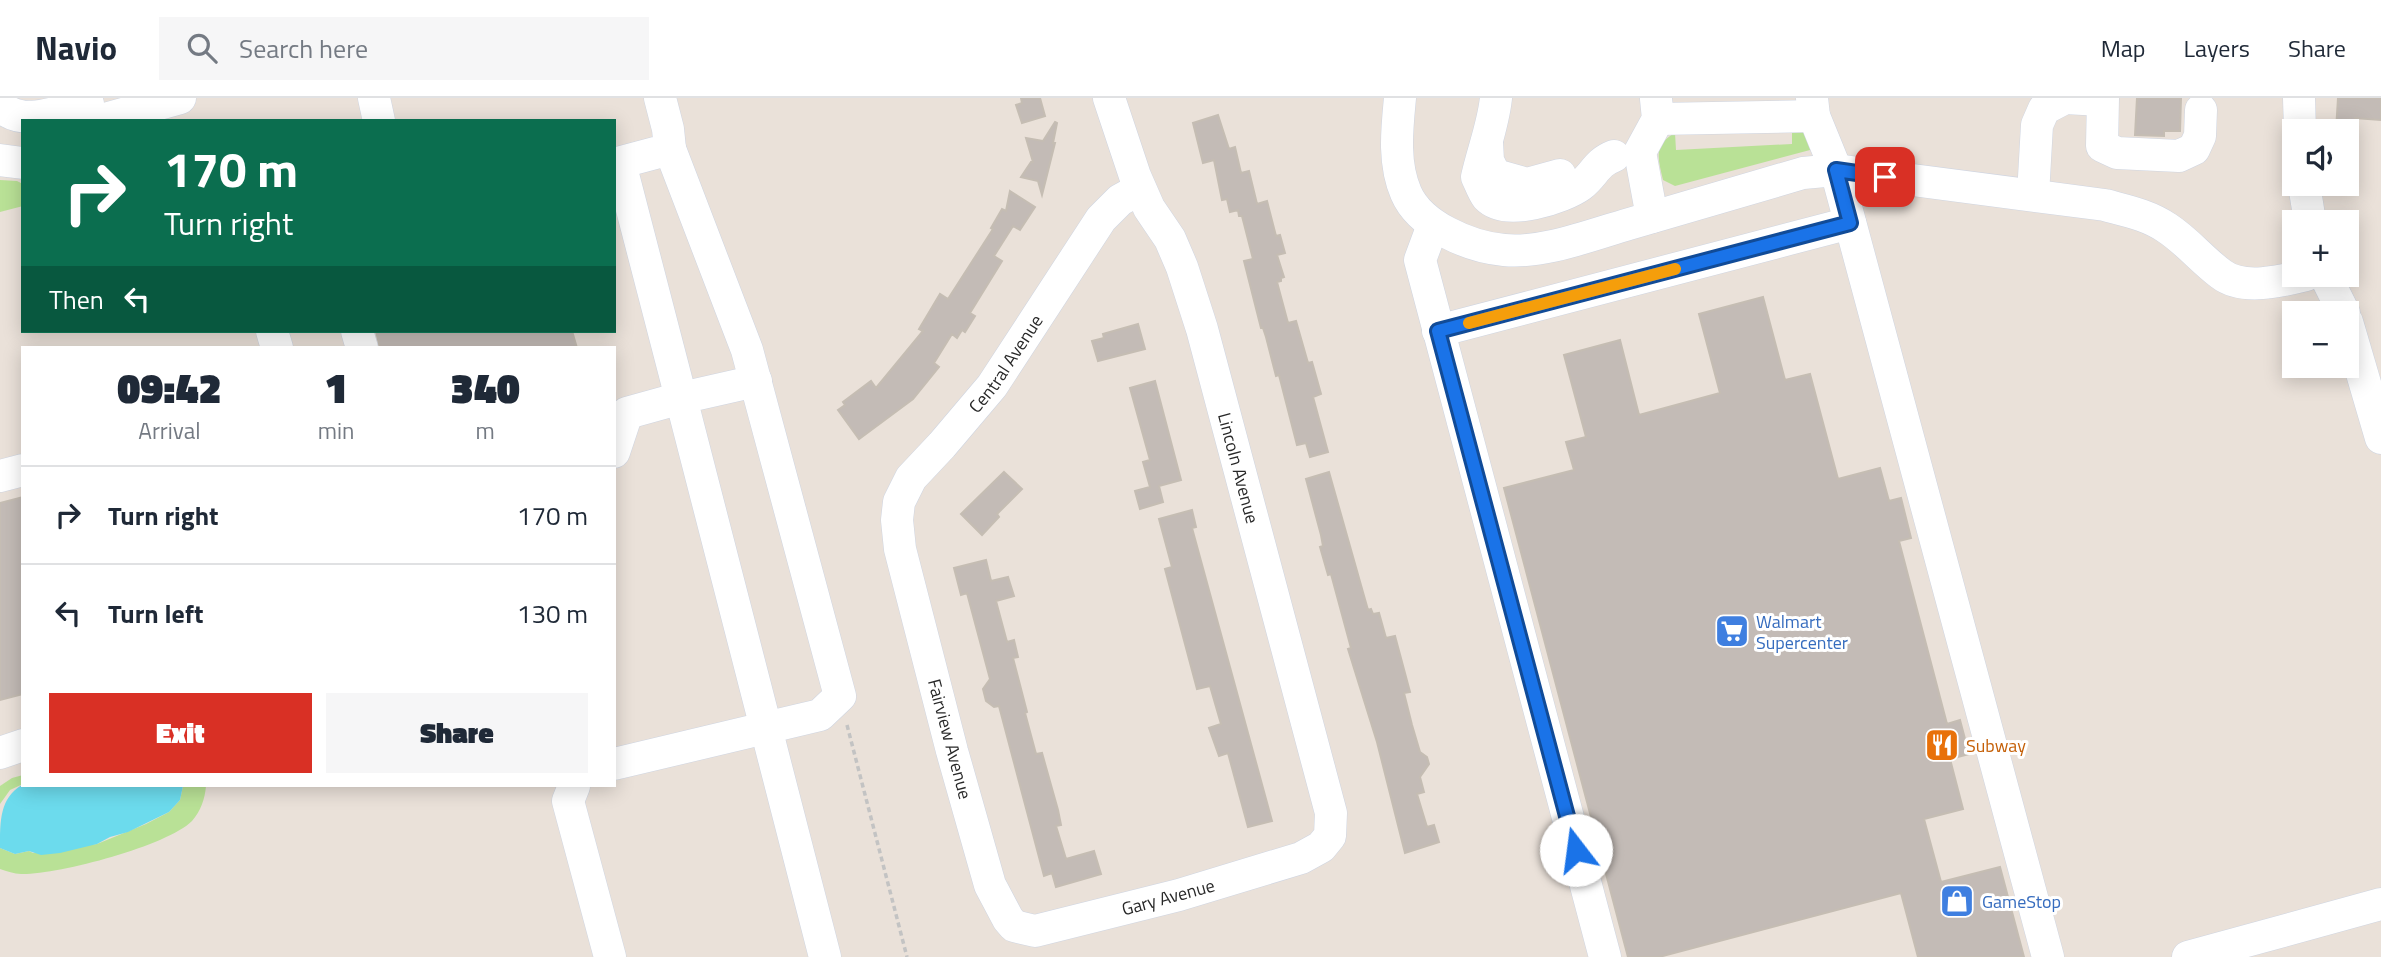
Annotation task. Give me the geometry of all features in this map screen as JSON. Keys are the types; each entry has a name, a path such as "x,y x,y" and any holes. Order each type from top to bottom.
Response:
{"street":[{"path":"0,105 7,113 22,118 44,114 128,113 180,98"},
{"path":"374,98 379,119"},
{"path":"616,764 820,715 840,696 747,350 670,149 660,98"},
{"name":"Lincoln Avenue","path":"1109,98 1140,189 1170,239 1202,329 1331,813 1330,836 1321,848"},
{"path":"1400,98 1396,148 1406,194 1433,225 1467,241 1503,250 1537,249 1803,173 1836,170 2105,205 2146,216 2169,229 2224,277 2246,283 2282,280"},
{"path":"1496,98 1493,124 1487,141 1488,162 1496,175 1512,182 1527,184 1604,162"},
{"path":"2033,195 2037,125 2044,109 2065,98 2103,99 2102,146 2117,153 2179,156 2194,149 2200,136 2201,110"},
{"path":"2299,98 2300,119"},
{"path":"1652,217 1640,152 1657,109 1813,107 1836,170 2048,957"},
{"path":"670,149 617,163 681,398 825,957"},
{"path":"0,160 21,163"},
{"name":"Central Avenue","path":"900,549 897,520 899,502 911,478 992,386 1101,219 1120,200 1140,189"},
{"path":"1438,331 1850,223"},
{"path":"1433,225 1420,260 1605,957"},
{"path":"2359,363 2381,438"},
{"path":"616,446 627,413 756,381"},
{"path":"0,476 21,471"},
{"name":"Fairview Avenue","path":"900,549 990,885 1012,924"},
{"path":"0,753 21,746"},
{"path":"574,787 568,802 610,957"},
{"name":"Gary Avenue","path":"1012,924 1035,931 1048,928 1180,895 1301,858 1321,848"},
{"path":"2188,957 2381,904"}],"path":[{"path":"840,696 907,957"}],"green space":[{"path":"1792,127 1807,127 1816,141 1810,150 1675,186 1663,180 1660,147 1675,133 1676,150 1792,144"},
{"path":"0,180 21,183 21,207 0,212"},
{"path":"21,776 21,785 10,790 0,804 0,786"},
{"path":"183,787 206,787 204,800 192,821 160,840 111,857 59,870 21,874 0,869 0,848 15,854 97,844 169,812 180,800"}],"water":[{"path":"21,786 183,787 180,800 169,812 128,832 97,844 41,855 29,851 15,854 0,848 1,819 5,803"}],"building":[{"path":"1021,98 1040,98 1045,116 1022,123 1016,105 1022,103"},
{"path":"2137,98 2181,98 2180,131 2164,131 2164,136 2135,135"},
{"path":"2338,98 2381,98 2381,120 2337,119"},
{"path":"1218,115 1229,149 1235,147 1241,173 1249,171 1257,204 1267,201 1276,236 1280,235 1285,253 1277,255 1284,277 1277,282 1288,323 1296,321 1308,363 1312,362 1321,394 1313,397 1328,452 1310,457 1306,443 1297,445 1279,375 1276,376 1261,328 1244,261 1253,259 1242,216 1239,216 1238,210 1230,212 1227,199 1222,200 1214,160 1203,163 1193,123"},
{"path":"1055,122 1055,143 1042,195 1038,181 1021,177 1033,162 1026,138 1043,141"},
{"path":"1010,191 1035,207 1020,230 1013,226 994,256 1002,261 970,313 975,316 965,332 962,330 957,338 952,334 934,363 939,367 913,399 859,439 838,410 845,405 843,402 871,381 876,388 923,331 919,329 940,294 948,299 993,229 991,228 1002,209 1006,211"},
{"name":"Walmart Supercenter","path":"1763,297 1785,380 1810,374 1838,479 1880,468 1889,501 1901,498 1911,538 1899,541 1947,724 1960,720 1969,754 1950,759 1963,809 1924,819 1941,882 2000,867 2024,957 1918,957 1901,893 1659,957 1628,957 1504,488 1574,470 1566,442 1586,437 1564,355 1620,340 1639,415 1720,393 1699,314"},
{"path":"1138,324 1145,349 1098,361 1092,341 1104,338 1103,334"},
{"path":"376,333 573,333 576,346 380,346"},
{"path":"1155,381 1181,480 1159,486 1163,502 1140,509 1135,491 1150,487 1143,462 1150,460 1130,388"},
{"path":"1004,472 1022,489 997,514 999,517 982,535 961,514"},
{"path":"1329,472 1368,610 1371,609 1373,614 1379,613 1386,638 1395,636 1410,692 1404,693 1412,725 1420,752 1427,757 1429,764 1420,777 1424,792 1417,794 1427,827 1434,825 1439,842 1405,853 1377,742 1348,649 1351,648 1331,574 1328,575 1320,547 1323,546 1321,535 1306,479"},
{"path":"21,498 21,695 0,700 0,503"},
{"path":"1192,510 1196,527 1192,528 1272,821 1248,827 1228,753 1219,756 1209,728 1221,724 1210,686 1197,689 1165,569 1172,567 1159,519"},
{"path":"986,560 991,581 1008,577 1014,596 996,601 1007,642 1014,640 1018,657 1013,658 1027,712 1025,713 1036,754 1042,753 1058,810 1061,825 1056,826 1066,859 1094,851 1101,874 1056,887 1052,873 1044,876 999,706 994,707 986,701 983,689 990,679 967,593 961,595 954,568"}],"slow traffic":[{"path":"1469,323 1675,269"}],"place":[{"name":"Walmart Supercenter","path":"1732,631"},
{"name":"Subway","path":"1942,745"},
{"name":"GameStop","path":"1957,901"}],"route":[{"path":"1576,850 1438,331 1850,223 1836,170 1885,177"}]}
